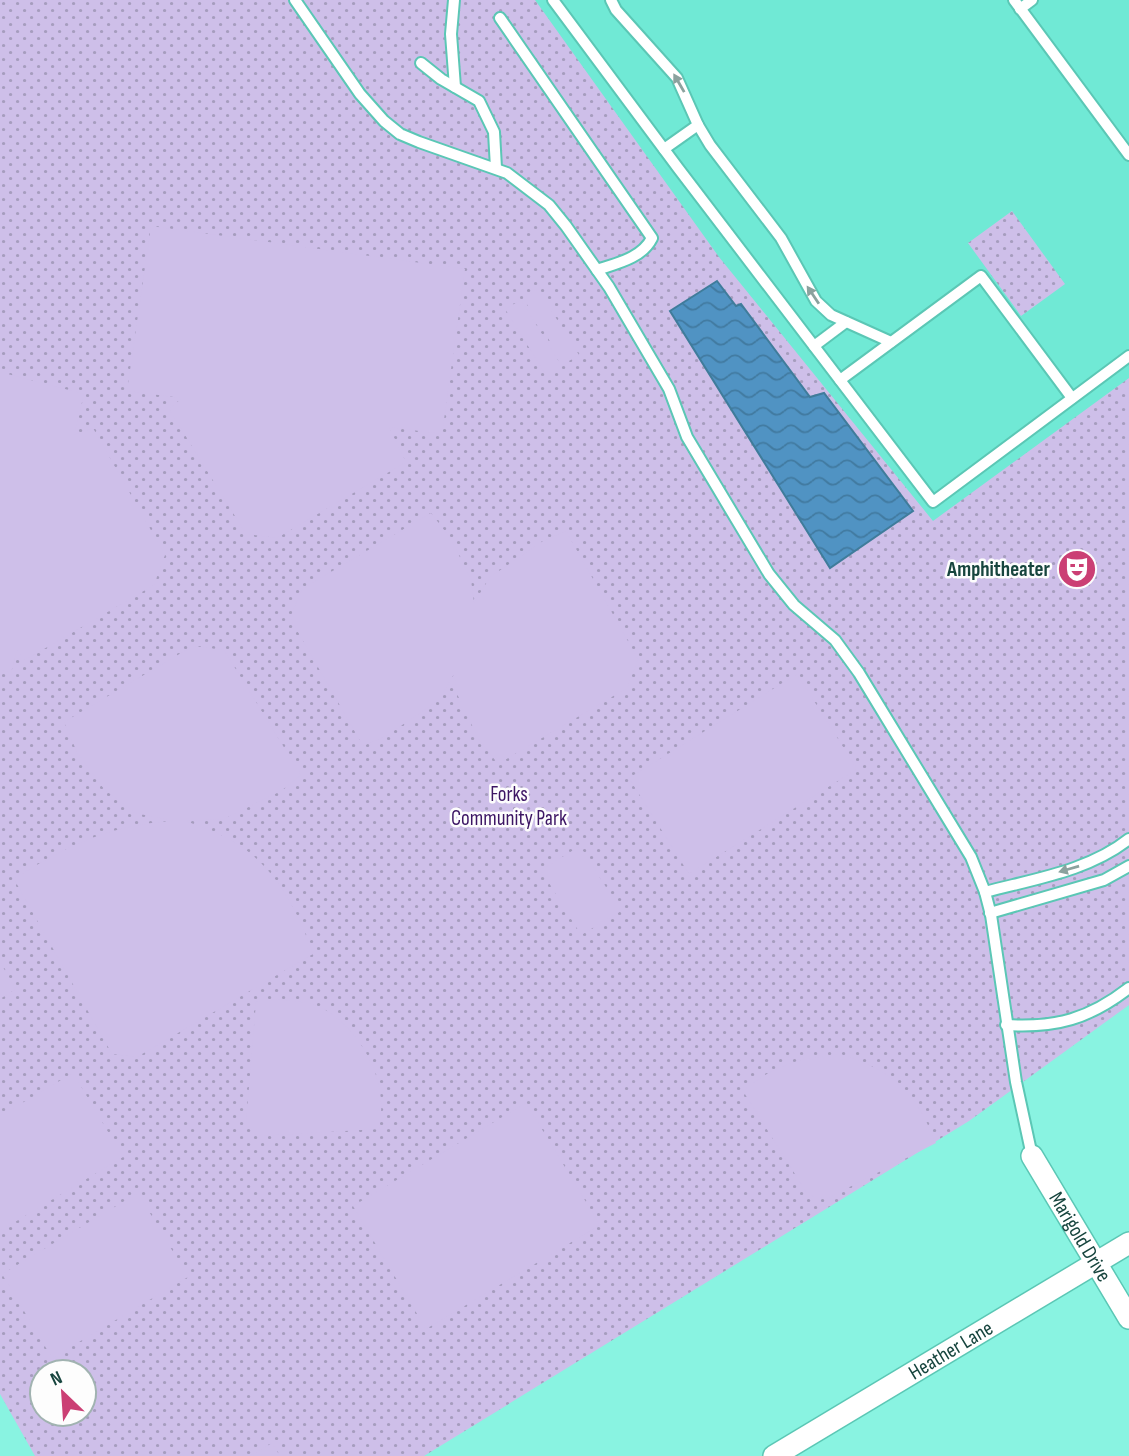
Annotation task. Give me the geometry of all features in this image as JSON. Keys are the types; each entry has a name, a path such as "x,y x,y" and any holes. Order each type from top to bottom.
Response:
{"street":[{"name":"Marigold Drive","path":"1032,1156 1129,1318"},
{"name":"Heather Lane","path":"774,1456 1129,1243"}],"lane":[{"path":"295,0 360,94 393,128 437,150 496,168 528,187 549,205 597,270 669,389 687,437 769,574 785,596 825,631 848,657 965,847 985,892 1020,1109 1032,1156"},
{"path":"454,0 451,34 455,87"},
{"path":"553,0 933,502 1129,356"},
{"path":"611,0 616,10 677,78 710,145 781,238 816,301 831,315 891,342"},
{"path":"1032,0 1017,4 1129,155"},
{"path":"500,18 652,238 647,248 627,260 597,270"},
{"path":"421,63 479,101 494,132 496,168"},
{"path":"664,149 698,125"},
{"path":"840,380 981,275 1072,398"},
{"path":"814,346 846,321"},
{"path":"985,892 1096,860 1129,839"},
{"path":"990,913 1104,880 1129,866"},
{"path":"1006,1025 1036,1027 1076,1019 1096,1010 1129,988"}],"shaded area":[{"path":"467,0 1129,0 1129,403 934,550"}],"green space":[{"name":"Forks Community Park","path":"0,0 535,0 719,257 933,521 1129,378 1129,1005 969,1121 424,1456 35,1456 0,1394"},
{"path":"1012,211 1065,284 1021,316 968,243"},
{"path":"151,226 465,269 442,434 389,427 406,462 277,538 246,534 169,409 182,398 127,391"},
{"path":"538,289 579,355 564,364 523,298"},
{"path":"521,300 561,365 546,375 505,309"},
{"path":"0,372 84,394 74,435 93,428 165,555 154,585 25,660 17,650 11,673 0,670"},
{"path":"431,513 451,539 471,580 474,603 490,577 543,541 566,531 638,659 627,688 498,764 478,738 458,696 454,674 439,700 386,736 363,746 290,618 302,589"},
{"path":"193,646 224,650 301,775 281,791 224,819 186,821 232,841 258,860 287,897 313,954 137,1057 112,1054 14,879 52,856 90,839 130,827 174,821 135,813 104,789 77,752 64,722"},
{"path":"797,674 857,769 689,874 629,778"},
{"path":"580,846 621,911 581,935 541,870"},
{"path":"0,962 16,989 0,999"},
{"path":"279,999 322,1008 334,1015 354,1036 376,1075 381,1105 379,1129 259,1136 246,1123 256,1002"},
{"path":"840,1054 875,1068 900,1085 919,1109 936,1143 826,1199 808,1195 743,1091 788,1064"},
{"path":"73,1073 123,1157 0,1231 0,1116"},
{"path":"526,1103 600,1225 426,1329 353,1206"},
{"path":"138,1193 188,1277 52,1358 2,1274"},
{"path":"272,1443 280,1456 250,1456"}],"water":[{"path":"717,281 736,306 741,304 810,397 824,393 913,511 830,568 670,311"}],"place":[{"name":"Amphitheater","path":"1077,569"}]}
